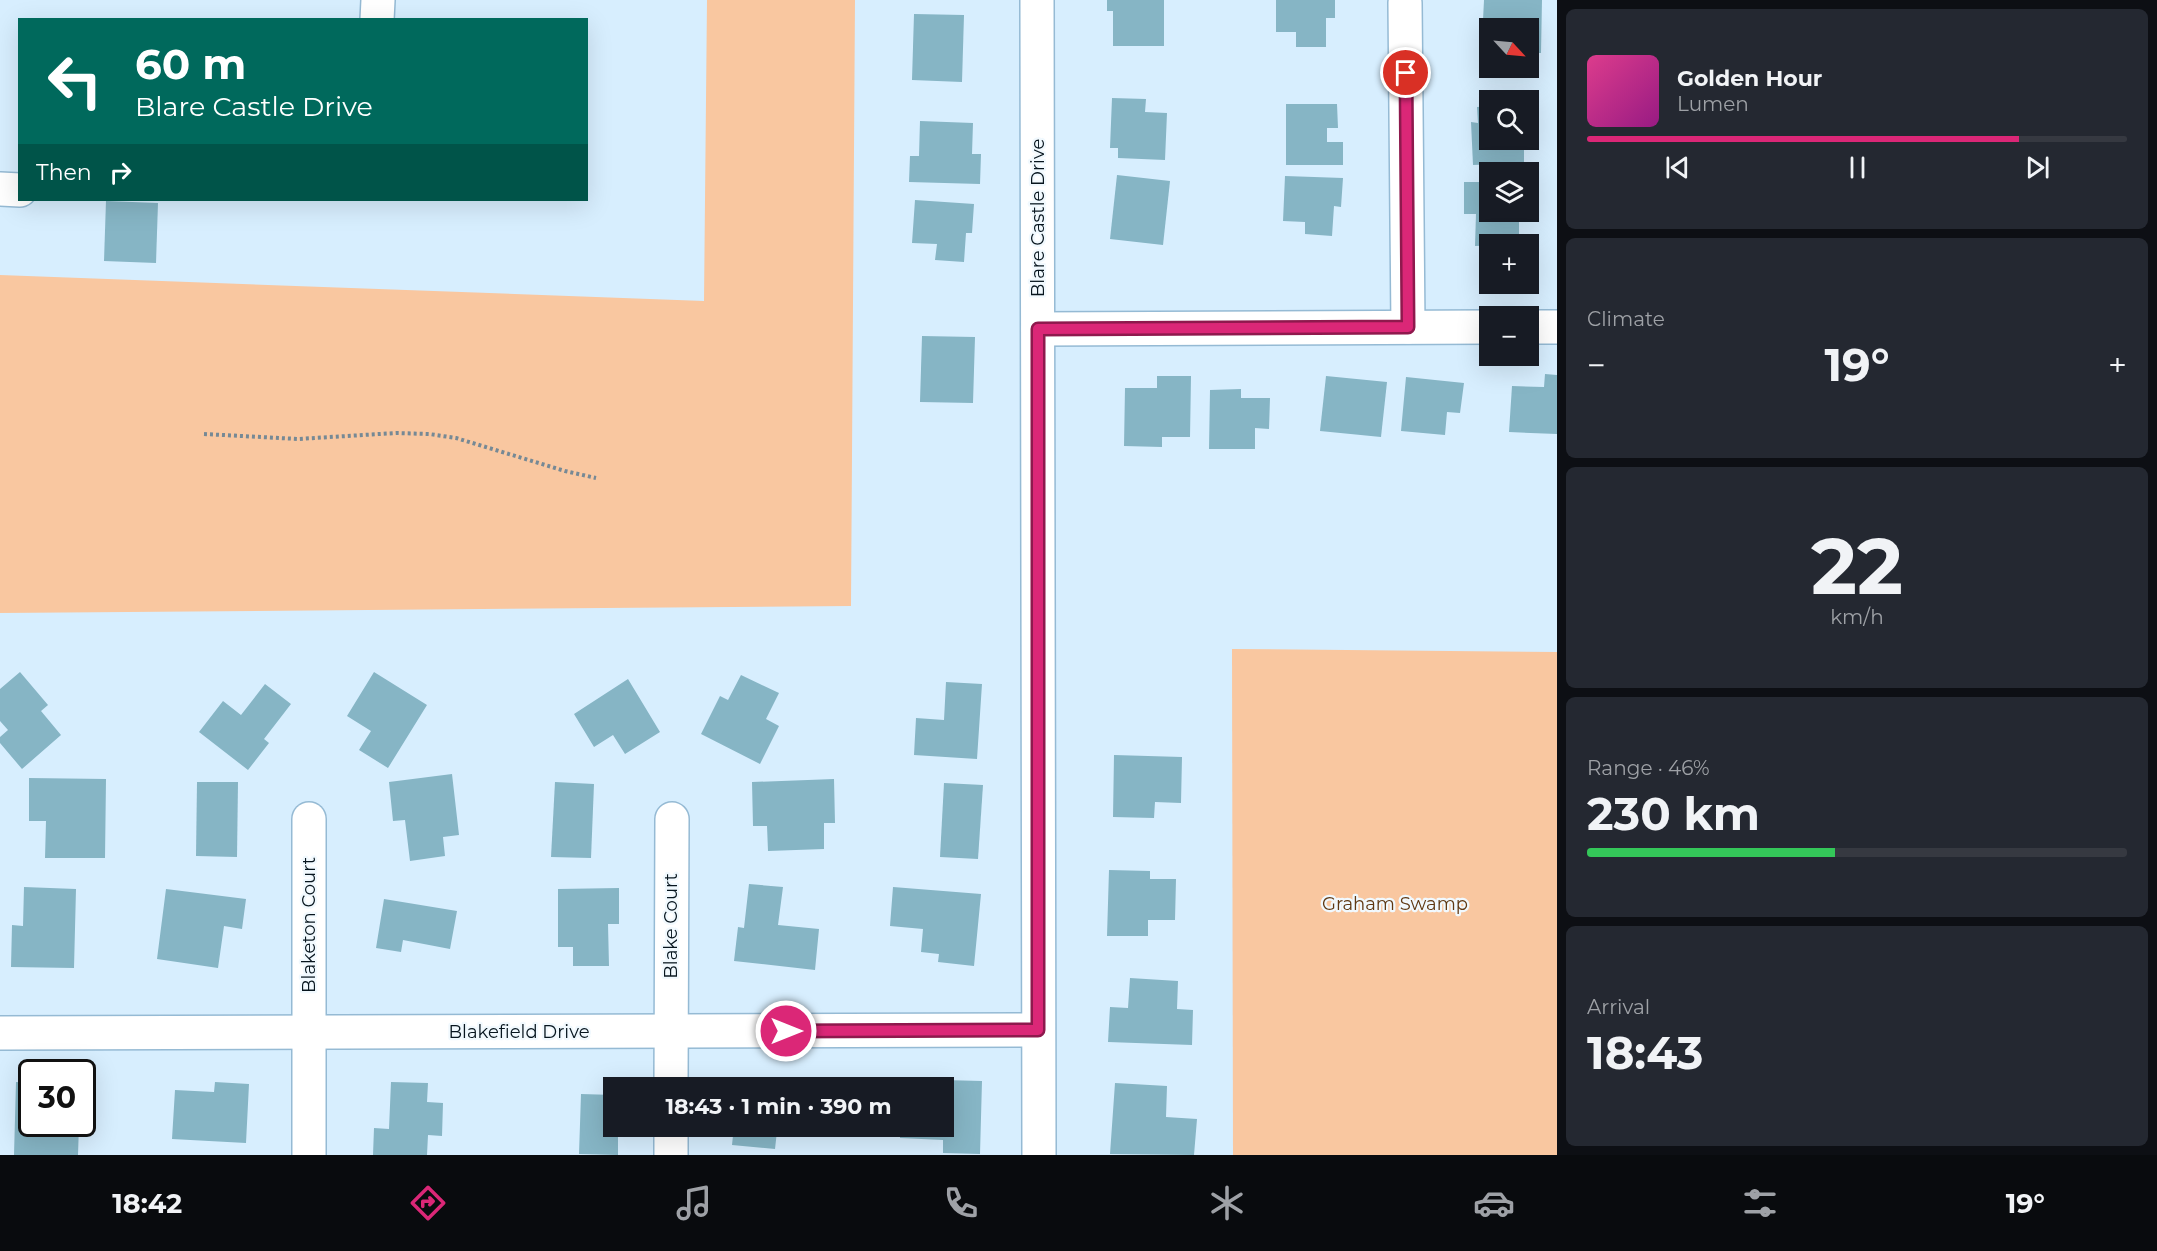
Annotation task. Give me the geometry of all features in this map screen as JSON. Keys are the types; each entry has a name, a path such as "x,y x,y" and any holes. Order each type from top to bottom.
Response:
{"street":[{"path":"377,18 378,0"},
{"name":"Blare Castle Drive","path":"1037,0 1038,1155"},
{"path":"1405,1 1408,327"},
{"path":"0,189 18,190"},
{"path":"1038,329 1479,327"},
{"path":"1539,327 1557,327"},
{"name":"Blaketon Court","path":"309,819 309,1155"},
{"name":"Blake Court","path":"671,1077 672,819"},
{"name":"Blakefield Drive","path":"0,1033 1038,1030"},
{"path":"671,1137 671,1155"}],"path":[{"path":"204,434 298,439 396,433 429,434 456,438 596,478"}],"green space":[{"path":"707,0 855,0 851,606 0,613 0,275 704,301"},
{"name":"Graham Swamp","path":"1232,649 1557,652 1557,1155 1233,1155"}],"building":[{"path":"1107,0 1164,0 1164,46 1113,46 1113,11 1107,11"},
{"path":"1276,0 1335,0 1335,18 1326,18 1326,47 1296,47 1296,32 1276,32"},
{"path":"1484,0 1542,0 1541,53 1539,53 1539,18 1483,18"},
{"path":"914,14 964,15 962,82 912,80"},
{"path":"1112,98 1146,99 1145,112 1167,113 1165,160 1118,158 1118,148 1110,148"},
{"path":"1286,104 1337,104 1338,128 1327,128 1327,142 1343,142 1343,165 1286,165"},
{"path":"1477,107 1479,107 1479,150 1524,150 1524,162 1479,162 1479,165 1473,165 1471,122 1478,123"},
{"path":"920,121 973,123 972,154 981,154 980,184 909,182 910,156 919,156"},
{"path":"1117,175 1170,181 1163,245 1110,239"},
{"path":"1285,176 1343,178 1341,207 1334,206 1332,236 1305,234 1305,222 1283,221"},
{"path":"1464,182 1479,182 1479,222 1519,222 1519,234 1479,234 1479,246 1475,246 1476,214 1464,214"},
{"path":"915,200 974,204 972,233 966,233 964,262 935,260 937,244 912,243"},
{"path":"106,201 158,203 156,263 104,261"},
{"path":"922,336 975,337 973,403 920,402"},
{"path":"1545,374 1557,375 1557,434 1509,432 1512,386 1544,387"},
{"path":"1157,376 1191,376 1190,437 1162,437 1162,447 1124,446 1125,388 1157,388"},
{"path":"1326,376 1387,382 1381,437 1320,431"},
{"path":"1406,377 1464,383 1460,413 1447,412 1445,435 1401,431"},
{"path":"1241,389 1241,398 1270,398 1269,429 1255,428 1255,449 1209,449 1210,390"},
{"path":"20,672 48,705 41,711 61,735 22,769 0,743 0,737 8,730 0,721 0,689"},
{"path":"374,672 427,705 388,768 359,750 371,731 347,716"},
{"path":"741,675 779,693 766,719 779,726 760,764 701,734 720,696 728,700"},
{"path":"628,679 660,732 625,754 613,735 594,747 574,714"},
{"path":"946,682 982,684 977,759 914,755 916,718 944,720"},
{"path":"265,684 291,704 264,739 269,743 248,770 199,732 223,701 241,715"},
{"path":"1114,755 1182,757 1181,803 1155,802 1154,818 1113,817"},
{"path":"452,774 459,835 443,837 445,856 410,861 405,820 393,821 389,782"},
{"path":"29,778 106,779 105,858 45,858 46,821 29,821"},
{"path":"834,779 835,823 824,823 824,849 768,851 767,826 753,826 752,782"},
{"path":"197,782 238,782 237,857 196,856"},
{"path":"555,782 594,784 591,858 551,857"},
{"path":"944,783 983,785 978,859 940,857"},
{"path":"1109,870 1150,871 1150,879 1176,879 1175,920 1148,920 1148,936 1107,936"},
{"path":"749,884 783,887 778,925 819,929 815,970 734,961 738,927 744,928"},
{"path":"24,887 76,889 74,968 11,967 12,925 23,926"},
{"path":"893,887 981,894 974,966 938,962 939,954 921,952 923,929 890,926"},
{"path":"619,888 619,924 608,924 609,966 573,966 573,947 558,947 558,889"},
{"path":"166,889 246,899 242,929 224,926 218,968 157,959"},
{"path":"384,899 457,911 450,949 403,940 401,952 376,948"},
{"path":"1130,978 1178,981 1177,1009 1193,1010 1192,1045 1108,1042 1110,1007 1128,1008"},
{"path":"954,1080 982,1081 980,1154 943,1153 943,1140 900,1138 954,1137"},
{"path":"16,1082 18,1082 18,1137 79,1137 78,1155 14,1155"},
{"path":"215,1082 249,1084 246,1143 172,1139 175,1090 214,1092"},
{"path":"391,1082 428,1083 427,1102 443,1103 442,1136 428,1135 427,1155 373,1155 374,1128 389,1129"},
{"path":"1115,1083 1167,1086 1166,1117 1197,1119 1194,1155 1110,1154"},
{"path":"581,1094 603,1095 603,1137 618,1137 618,1155 579,1154"},
{"path":"733,1137 776,1137 775,1149 732,1145"}],"route":[{"path":"786,1031 1038,1030 1038,329 1408,327 1406,73"}]}
